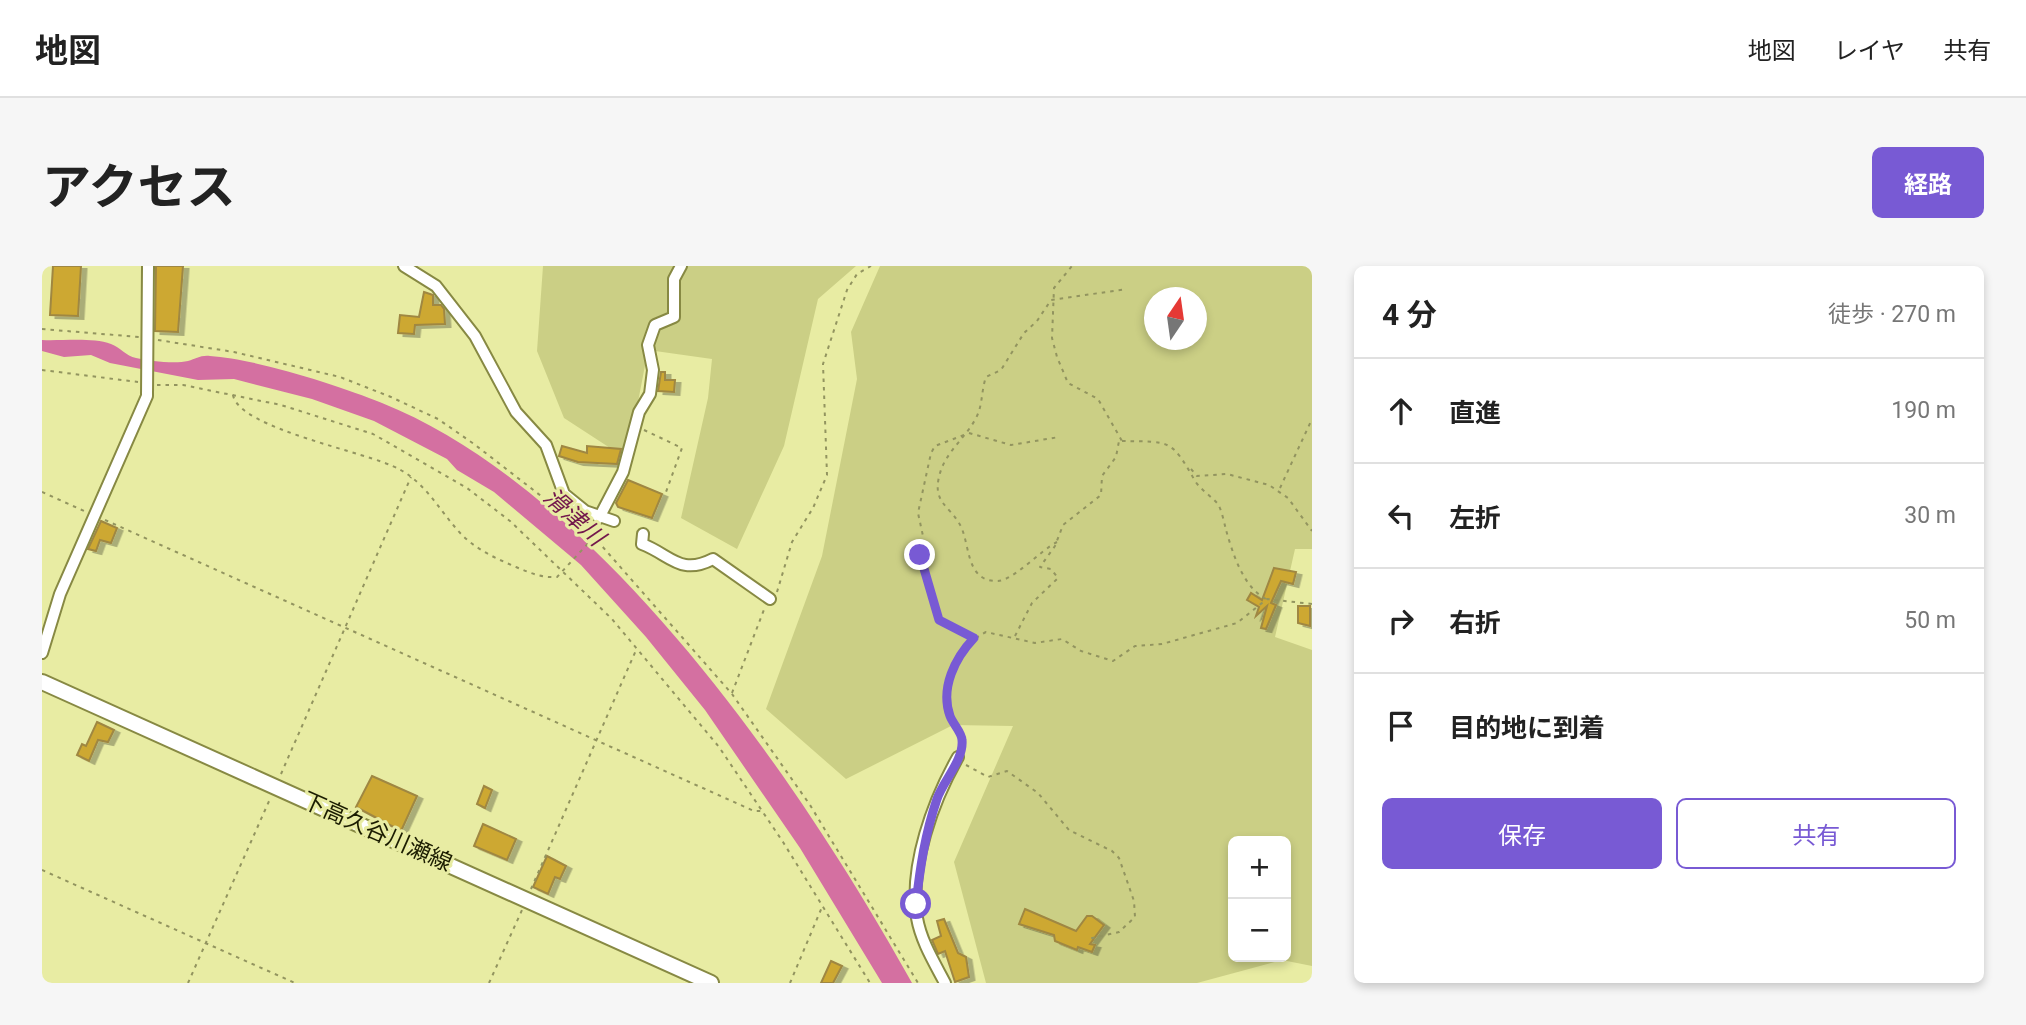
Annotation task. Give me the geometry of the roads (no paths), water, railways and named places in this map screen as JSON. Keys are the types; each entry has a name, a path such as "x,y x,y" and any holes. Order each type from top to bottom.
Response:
{"main road":[{"name":"下高久谷川瀬線","path":"42,682 711,983"}],"street":[{"path":"42,653 60,594 143,407 148,383 148,266"},
{"path":"404,266 436,286 475,336 516,412 546,445 565,494 584,511 614,521"},
{"path":"599,518 623,472 639,412 653,387 648,345 655,325 674,317 673,287 681,266"},
{"path":"643,534 642,544 678,564 694,566 713,559 770,599"},
{"path":"945,983 923,940 916,904 922,847 938,797 958,757"}],"water label":[{"name":"滑津川","path":"574,517"}]}
